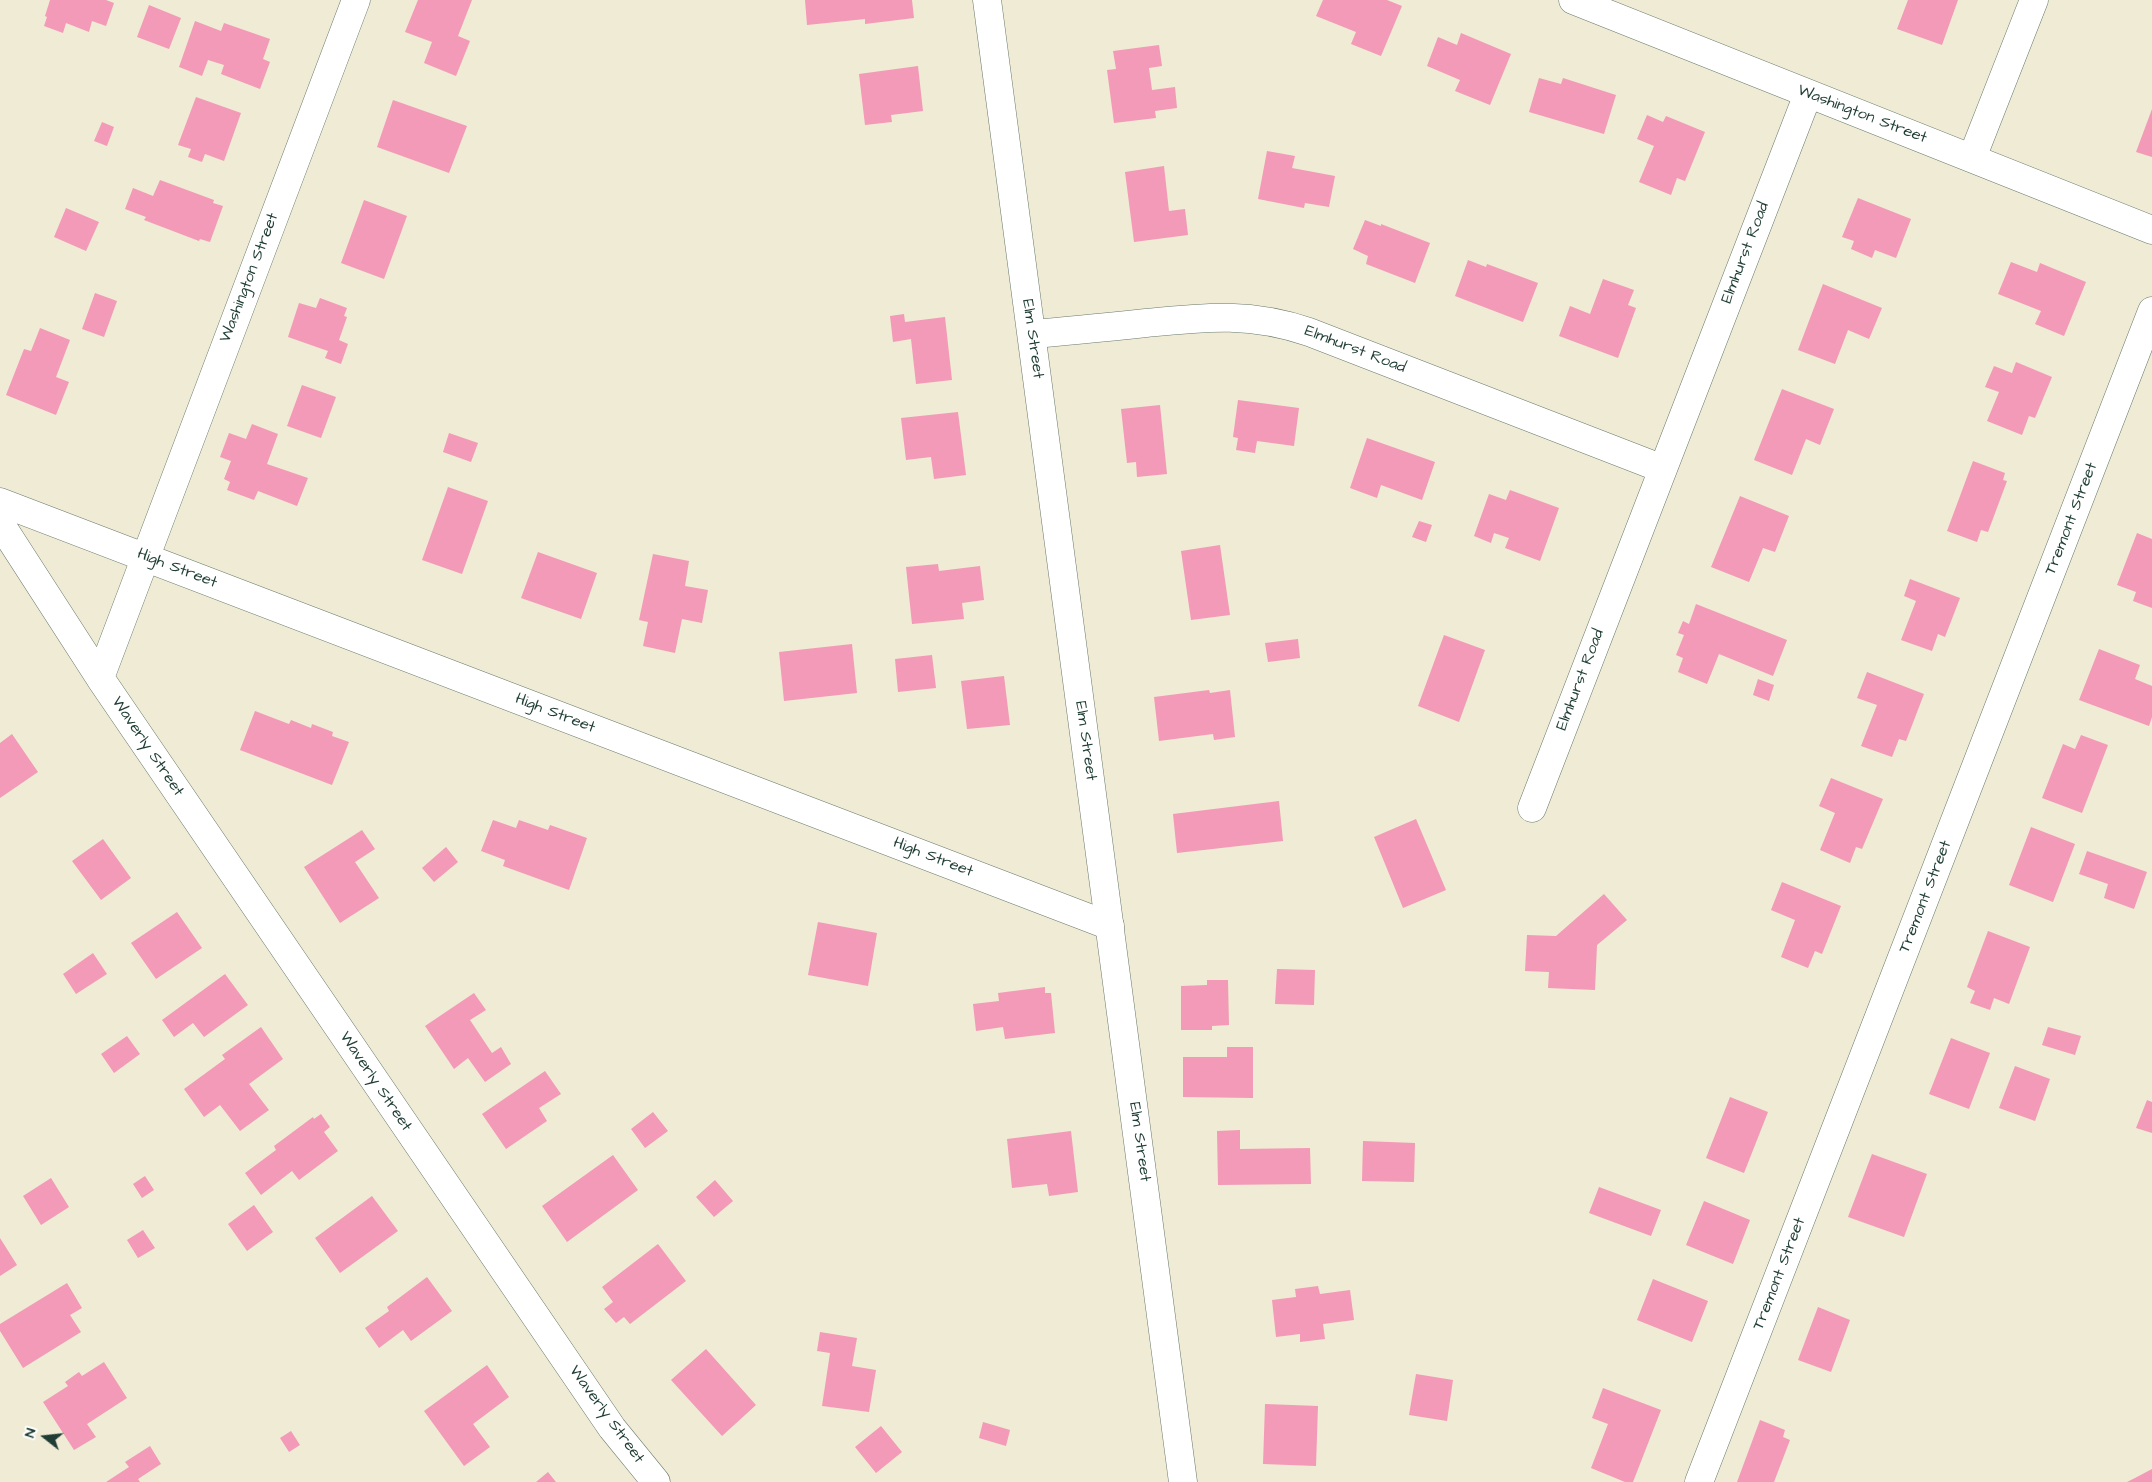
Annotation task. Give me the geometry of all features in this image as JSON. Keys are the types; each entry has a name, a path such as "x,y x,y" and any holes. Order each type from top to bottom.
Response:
{"street":[{"name":"Washington Street","path":"146,557 356,0"},
{"name":"Elm Street","path":"987,0 1183,1482"},
{"name":"Washington Street","path":"1573,0 2152,230"},
{"path":"1972,158 2034,0"},
{"name":"Elmhurst Road","path":"1532,808 1808,94"},
{"name":"Tremont Street","path":"1699,1482 2152,311"},
{"name":"Elmhurst Road","path":"1032,334 1207,317 1241,317 1275,322 1308,332 1663,469"},
{"name":"High Street","path":"0,502 1110,926"},
{"name":"Waverly Street","path":"0,523 100,678 612,1428 656,1482"},
{"path":"100,678 146,557"}],"building":[{"path":"50,0 106,0 114,3 106,26 92,21 89,32 66,23 63,33 44,26"},
{"path":"418,0 472,0 458,36 470,41 456,76 424,63 432,42 405,32"},
{"path":"805,0 912,0 914,18 865,24 865,19 807,25"},
{"path":"1323,0 1387,0 1402,6 1381,56 1351,44 1356,32 1316,16"},
{"path":"1908,0 1958,0 1942,45 1897,29"},
{"path":"149,5 181,18 169,49 137,37"},
{"path":"195,21 221,31 224,23 270,39 263,59 270,62 260,89 221,74 224,65 208,60 202,76 179,67"},
{"path":"1461,33 1511,54 1490,105 1455,91 1460,80 1427,66 1438,37 1457,45"},
{"path":"1159,45 1162,66 1149,68 1152,90 1175,87 1177,108 1155,111 1156,118 1114,123 1107,70 1116,69 1113,51"},
{"path":"918,66 923,111 891,115 892,122 865,125 859,74"},
{"path":"1539,78 1561,84 1563,78 1616,95 1604,134 1529,112"},
{"path":"196,97 241,113 224,161 205,154 202,162 188,157 191,149 178,145"},
{"path":"393,100 467,126 449,173 377,147"},
{"path":"2152,109 2152,157 2136,152"},
{"path":"1647,115 1663,122 1666,116 1705,132 1685,181 1677,178 1671,195 1639,182 1654,146 1637,139"},
{"path":"102,122 114,127 107,146 94,141"},
{"path":"1267,151 1295,156 1292,168 1335,176 1329,207 1305,203 1304,208 1258,199"},
{"path":"1164,166 1169,211 1185,209 1188,235 1134,242 1125,172"},
{"path":"160,180 214,200 213,203 223,206 210,242 200,239 199,241 144,220 146,217 125,209 133,188 153,196"},
{"path":"1858,198 1911,219 1896,258 1875,250 1872,258 1851,249 1854,241 1842,237"},
{"path":"364,200 407,216 384,279 341,263"},
{"path":"66,208 99,222 86,251 54,237"},
{"path":"1365,220 1381,226 1381,224 1430,243 1415,283 1366,264 1368,256 1353,249"},
{"path":"1468,260 1486,267 1487,264 1538,283 1523,322 1455,296"},
{"path":"2011,262 2037,272 2040,263 2086,282 2064,336 2035,324 2041,311 1998,294"},
{"path":"1603,279 1634,290 1628,305 1636,308 1618,358 1559,336 1570,306 1590,314"},
{"path":"1823,284 1882,308 1869,339 1848,330 1835,364 1798,350"},
{"path":"95,293 117,301 104,337 82,329"},
{"path":"320,298 347,308 344,316 347,317 339,340 348,344 341,364 325,358 328,351 288,337 299,303 316,308"},
{"path":"904,314 905,322 945,317 952,380 916,384 911,339 893,342 890,316"},
{"path":"40,328 70,340 56,377 69,382 56,415 6,395 24,349 31,351"},
{"path":"2016,362 2052,377 2035,418 2029,416 2022,435 1987,421 1999,392 1985,387 1994,366 2012,373"},
{"path":"302,385 336,397 321,438 287,426"},
{"path":"1782,389 1834,409 1820,445 1806,439 1792,475 1754,460"},
{"path":"1238,400 1299,408 1294,446 1257,441 1255,453 1236,450 1238,438 1233,437"},
{"path":"1160,405 1167,474 1137,477 1136,462 1127,463 1121,409"},
{"path":"958,412 966,475 934,479 931,457 906,460 901,418"},
{"path":"252,424 278,434 267,464 308,478 297,506 258,491 254,500 227,490 230,482 224,479 231,461 220,457 229,433 246,439"},
{"path":"449,433 478,443 471,462 443,452"},
{"path":"1367,438 1435,462 1422,500 1381,485 1377,498 1350,488"},
{"path":"1973,461 2005,473 2003,480 2007,481 1988,532 1981,530 1977,542 1947,531"},
{"path":"448,487 488,501 462,574 422,560"},
{"path":"1510,490 1559,508 1540,561 1505,548 1509,538 1494,533 1491,543 1474,536 1489,494 1506,500"},
{"path":"1740,496 1789,516 1775,552 1763,548 1749,582 1711,567"},
{"path":"1419,521 1432,525 1426,542 1412,537"},
{"path":"2137,533 2152,539 2152,608 2133,601 2136,592 2117,585"},
{"path":"1220,545 1230,615 1191,620 1181,551"},
{"path":"538,552 597,573 581,619 521,598"},
{"path":"653,554 689,561 685,586 708,590 702,623 682,619 675,653 643,646 648,622 639,620"},
{"path":"938,564 939,571 980,566 984,600 962,603 964,619 912,624 906,567"},
{"path":"1910,579 1960,598 1945,637 1938,634 1932,651 1901,640 1916,601 1904,596"},
{"path":"1696,604 1787,640 1773,676 1719,654 1707,684 1678,672 1683,658 1676,655 1684,635 1678,633 1683,621 1689,624"},
{"path":"1444,635 1485,650 1459,722 1418,706"},
{"path":"1298,639 1300,658 1268,662 1265,643"},
{"path":"852,644 857,693 784,701 779,652"},
{"path":"2099,649 2140,665 2135,679 2152,686 2152,717 2149,726 2079,700"},
{"path":"932,655 936,688 898,692 895,659"},
{"path":"1867,672 1924,694 1906,741 1899,739 1892,757 1861,746 1877,705 1857,698"},
{"path":"1004,676 1010,725 967,729 961,681"},
{"path":"1758,679 1774,685 1769,701 1753,695"},
{"path":"1209,690 1210,693 1230,690 1235,737 1214,740 1213,734 1159,741 1154,697"},
{"path":"255,711 289,724 291,720 311,728 312,724 333,732 332,736 349,742 332,785 240,750"},
{"path":"12,734 38,772 0,798 0,743"},
{"path":"2081,735 2108,745 2082,813 2042,798 2063,744 2075,749"},
{"path":"1831,778 1883,799 1862,849 1856,847 1850,863 1820,850 1835,813 1819,806"},
{"path":"1279,801 1283,841 1177,853 1173,814"},
{"path":"1416,819 1446,890 1403,908 1374,837"},
{"path":"493,820 516,828 519,820 548,830 550,825 587,838 569,890 503,866 505,860 481,851"},
{"path":"2031,827 2075,844 2053,902 2009,885"},
{"path":"362,830 375,849 355,862 379,898 340,923 304,867"},
{"path":"103,839 131,878 101,900 72,861"},
{"path":"446,847 458,862 434,882 422,868"},
{"path":"2087,851 2147,872 2134,909 2104,898 2108,884 2079,874"},
{"path":"1782,882 1841,906 1822,954 1815,951 1808,968 1781,957 1795,920 1771,910"},
{"path":"1604,894 1627,920 1597,945 1595,990 1548,988 1549,972 1525,971 1527,935 1556,936"},
{"path":"177,912 202,948 156,979 131,943"},
{"path":"818,922 877,933 868,986 808,975"},
{"path":"1988,931 2030,947 2009,1004 1994,998 1990,1010 1970,1003 1975,991 1967,987"},
{"path":"93,953 107,974 76,994 63,974"},
{"path":"1277,969 1315,970 1314,1005 1275,1004"},
{"path":"225,974 248,1005 204,1037 193,1023 174,1037 162,1020"},
{"path":"1207,980 1228,980 1229,1025 1212,1026 1212,1030 1181,1030 1181,986 1207,985"},
{"path":"1045,987 1045,993 1051,993 1055,1033 1005,1039 1003,1027 976,1031 973,1004 999,1001 998,993"},
{"path":"474,993 486,1010 470,1020 492,1053 501,1047 511,1064 485,1082 468,1058 454,1069 425,1026"},
{"path":"261,1027 283,1059 249,1084 269,1110 240,1131 220,1105 204,1117 184,1089 225,1059 222,1055"},
{"path":"2048,1027 2081,1036 2075,1055 2042,1045"},
{"path":"127,1036 140,1054 114,1073 101,1054"},
{"path":"1951,1038 1990,1053 1969,1109 1929,1094"},
{"path":"1227,1047 1253,1047 1253,1098 1183,1097 1183,1057 1227,1057"},
{"path":"2015,1066 2050,1079 2035,1121 1999,1108"},
{"path":"545,1071 561,1094 539,1108 547,1121 506,1149 482,1114"},
{"path":"1730,1097 1768,1112 1744,1173 1706,1158"},
{"path":"2147,1100 2152,1102 2152,1133 2136,1128"},
{"path":"653,1112 668,1131 645,1148 631,1129"},
{"path":"321,1114 330,1127 324,1132 338,1151 299,1180 292,1171 261,1195 245,1173 276,1150 274,1146 313,1117 314,1119"},
{"path":"1240,1130 1240,1149 1310,1148 1311,1184 1218,1185 1217,1131"},
{"path":"1071,1131 1078,1192 1049,1196 1047,1184 1012,1188 1007,1139"},
{"path":"1363,1141 1415,1143 1414,1182 1362,1181"},
{"path":"1872,1154 1927,1174 1904,1237 1848,1217"},
{"path":"613,1155 638,1190 567,1242 542,1206"},
{"path":"145,1176 154,1190 142,1198 133,1184"},
{"path":"51,1178 69,1207 41,1225 23,1196"},
{"path":"715,1180 733,1201 714,1217 696,1197"},
{"path":"1599,1187 1661,1210 1651,1236 1589,1213"},
{"path":"372,1196 398,1231 340,1273 315,1238"},
{"path":"1704,1201 1750,1220 1733,1264 1686,1245"},
{"path":"254,1205 273,1232 247,1251 228,1224"},
{"path":"143,1230 155,1248 138,1258 127,1240"},
{"path":"0,1238 17,1265 0,1276"},
{"path":"658,1244 686,1281 630,1324 624,1317 616,1323 604,1309 613,1302 602,1287"},
{"path":"427,1277 452,1311 411,1341 403,1330 379,1348 365,1328 389,1311 387,1307"},
{"path":"1653,1279 1708,1301 1692,1342 1637,1320"},
{"path":"67,1283 82,1308 70,1315 81,1332 23,1368 0,1331 0,1324"},
{"path":"1318,1286 1320,1294 1350,1290 1354,1320 1323,1324 1325,1339 1300,1342 1300,1334 1276,1337 1272,1300 1296,1297 1295,1289"},
{"path":"1818,1307 1850,1320 1831,1372 1798,1360"},
{"path":"820,1332 857,1338 852,1366 876,1370 869,1412 822,1406 830,1353 817,1351"},
{"path":"706,1349 756,1405 722,1436 671,1380"},
{"path":"104,1362 127,1398 87,1424 96,1437 74,1450 43,1402 68,1386 65,1382 79,1372 82,1376"},
{"path":"487,1365 509,1397 473,1424 490,1447 464,1466 424,1411"},
{"path":"1416,1374 1453,1380 1447,1421 1409,1415"},
{"path":"1603,1388 1661,1410 1633,1482 1625,1482 1591,1468 1608,1424 1592,1418"},
{"path":"1265,1404 1318,1406 1316,1466 1263,1464"},
{"path":"1760,1420 1785,1430 1783,1437 1790,1440 1774,1482 1737,1482"},
{"path":"983,1422 1010,1430 1006,1446 979,1438"},
{"path":"881,1426 902,1452 876,1473 855,1447"},
{"path":"291,1431 300,1445 289,1452 280,1438"},
{"path":"150,1446 161,1464 138,1479 140,1482 106,1482 129,1467 125,1462"},
{"path":"2152,1469 2152,1482 2127,1482 2135,1478"},
{"path":"548,1472 556,1482 536,1482"}]}
